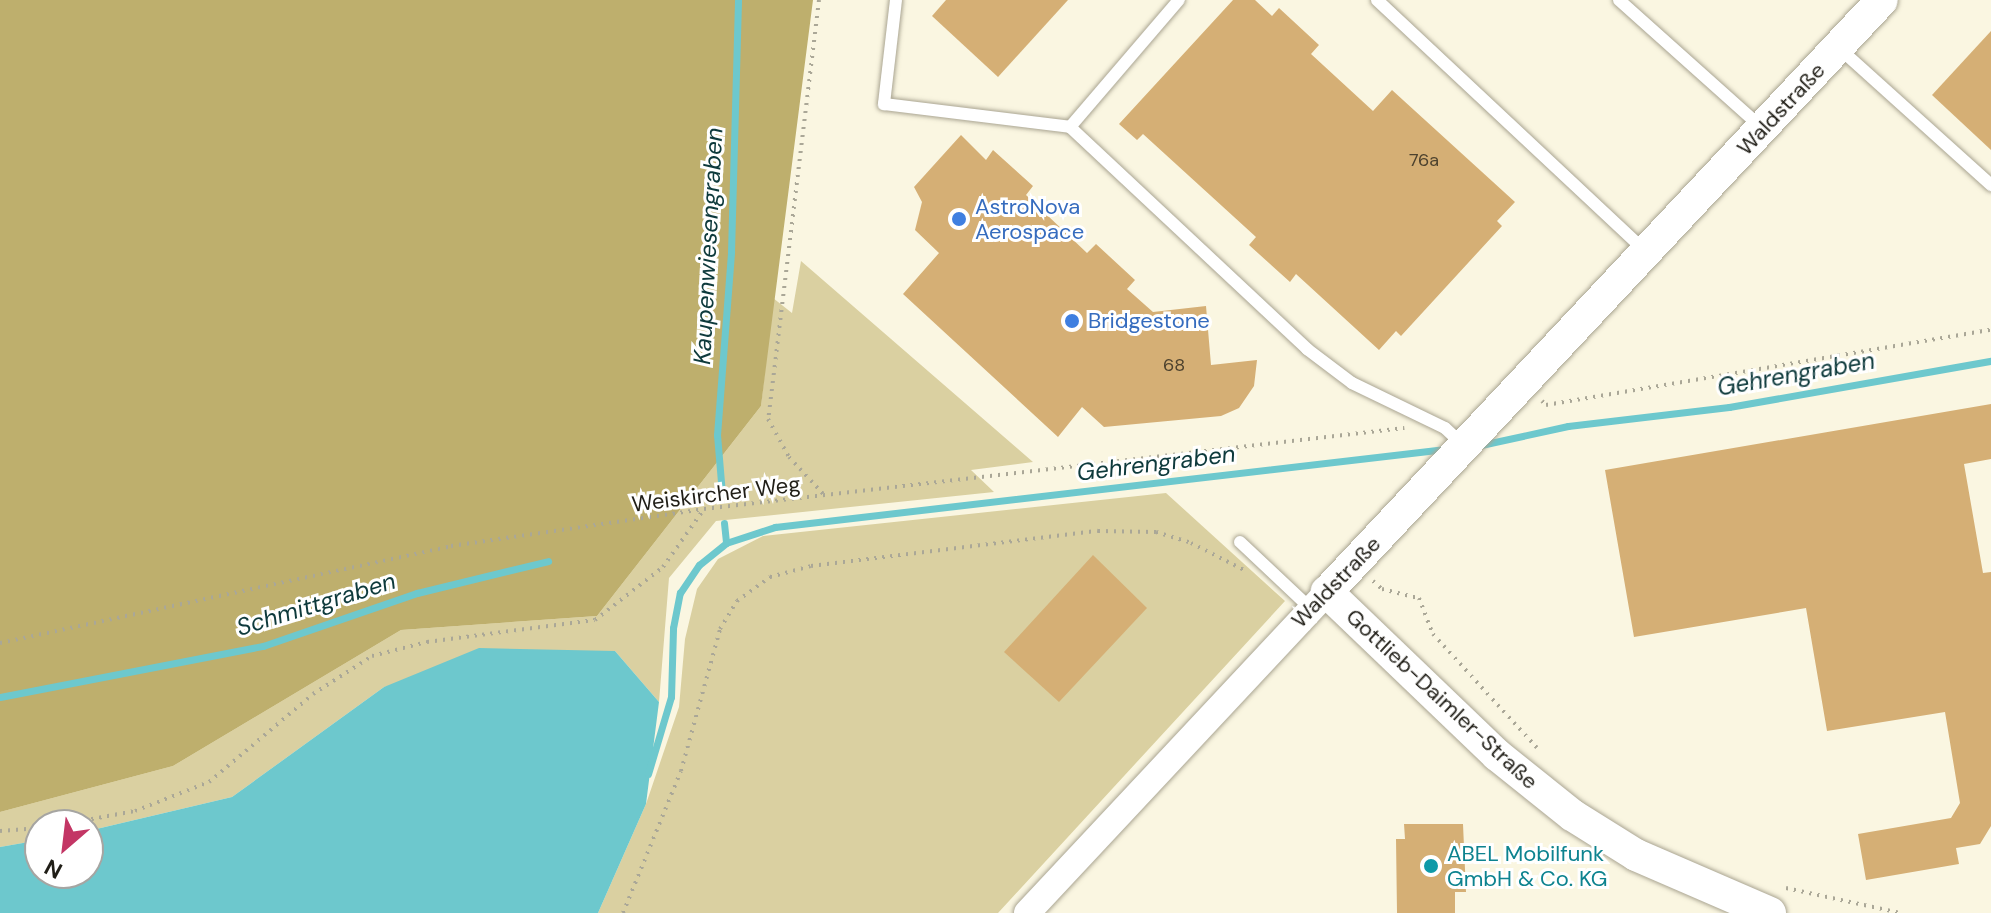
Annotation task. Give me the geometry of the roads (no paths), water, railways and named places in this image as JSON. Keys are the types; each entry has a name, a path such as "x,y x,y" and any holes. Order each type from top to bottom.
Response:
{"street":[{"name":"Waldstraße","path":"1027,913 1354,564 1459,441 1524,384 1882,0"},
{"name":"Gottlieb-Daimler-Straße","path":"1319,600 1497,755 1572,815 1636,855 1775,900"}],"lane":[{"path":"896,0 884,104 1070,127 1307,349 1352,383 1459,441"},
{"path":"1070,127 1179,0"},
{"path":"1377,0 1647,253"},
{"path":"1619,0 1762,128"},
{"path":"1838,47 1991,185"},
{"path":"1240,542 1267,567 1319,600"}],"water":[{"path":"479,648 615,651 659,702 646,804 598,913 0,913 0,847 24,843 24,889 104,889 104,827 232,797 384,687"}],"waterway":[{"name":"Kaupenwiesengraben","path":"722,494 717,435 731,252 738,0"},
{"name":"Gehrengraben","path":"1481,445 1568,426 1729,407 1991,361"},
{"name":"Gehrengraben","path":"648,774 671,697 673,628 680,593 699,565 726,543 775,527 1445,449"},
{"name":"Kaupenwiesengraben","path":"724,523 726,543"},
{"name":"Schmittgraben","path":"0,697 263,646 417,593 548,561"}],"place":[{"name":"AstroNova Aerospace","path":"959,219"},
{"name":"Bridgestone","path":"1072,321"},
{"name":"ABEL Mobilfunk GmbH & Co. KG","path":"1431,866"}]}
